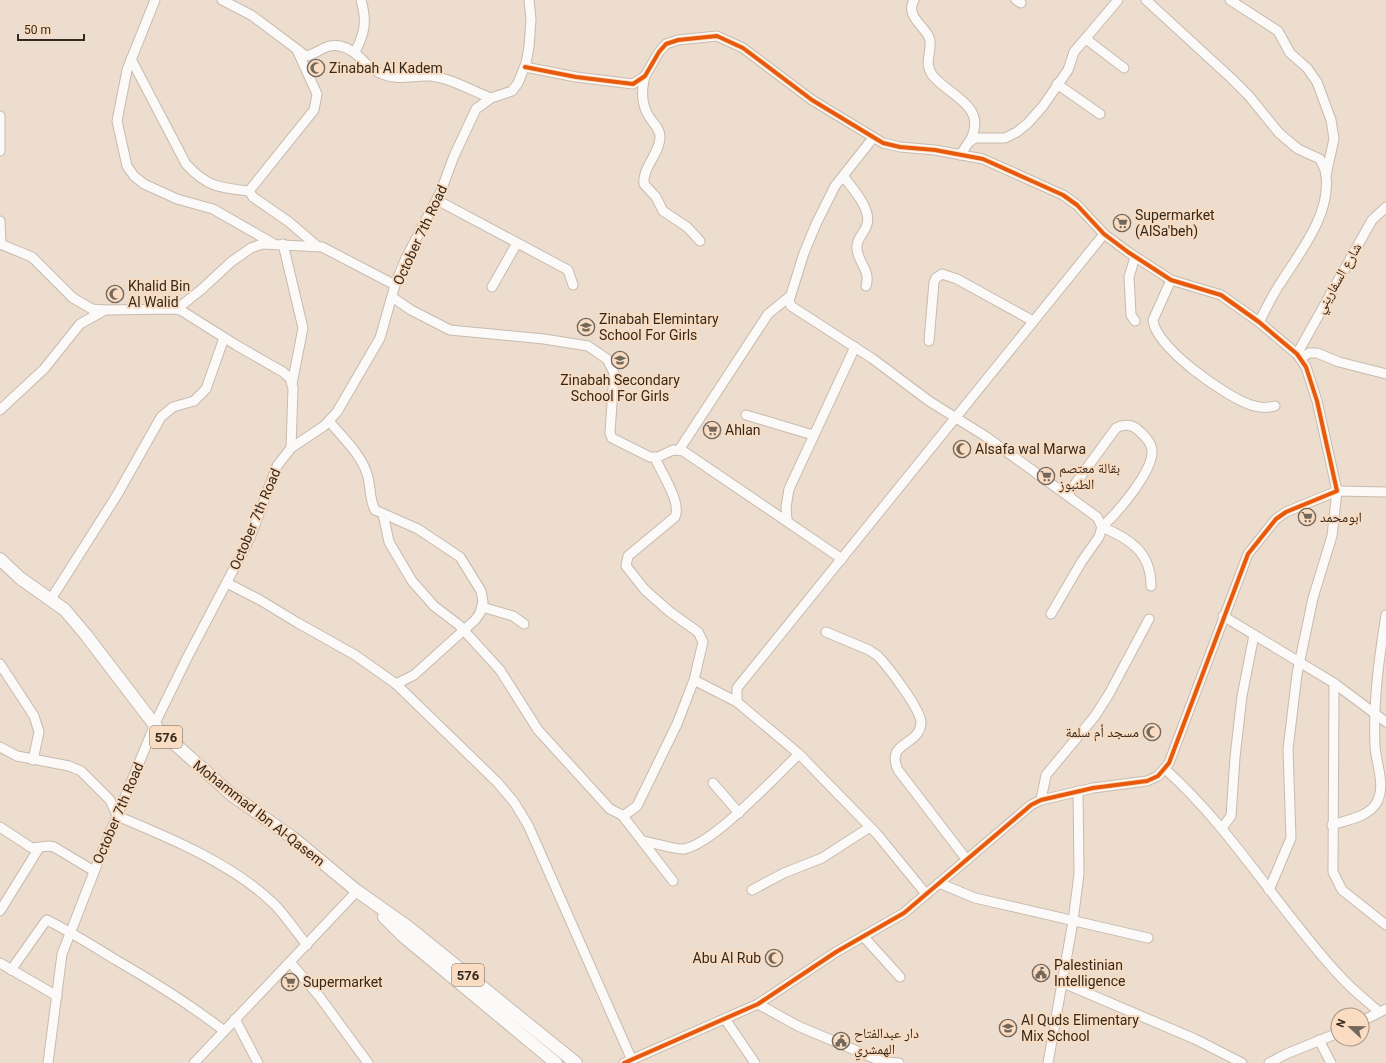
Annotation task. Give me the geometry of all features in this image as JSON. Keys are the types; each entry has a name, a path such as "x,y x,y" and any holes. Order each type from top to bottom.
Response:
{"main road":[{"name":"Mohammad Ibn Al-Qasem","path":"0,559 20,578 65,610 155,725 170,741 232,795 292,838 357,891 408,927 576,1063"},
{"name":"Mohammad Ibn Al-Qasem","path":"357,891 403,936 556,1063"}],"street":[{"path":"155,0 126,70 117,121 117,128 130,172 144,184 177,199 213,209 278,244 303,328 292,384 291,448"},
{"path":"222,0 251,15 306,56 311,55 323,48 334,46 355,52 371,68 382,75 401,78 436,77 491,98"},
{"path":"355,52 363,36 364,10 361,0"},
{"name":"October 7th Road","path":"48,1063 62,954 94,870 155,725 188,656 250,538 277,466 291,448 324,426 337,412 380,338 395,285 406,258 437,200 454,156 476,109 491,98 512,91 518,83 525,67 529,47 531,19 529,0"},
{"path":"914,0 911,5 912,13 925,30 930,43 928,60 930,70 934,76 966,104 972,114 974,130 970,141 960,155"},
{"path":"970,141 978,138 992,140 1005,138 1017,132 1036,115 1056,84 1068,70 1074,52 1086,40 1118,0"},
{"path":"1146,0 1231,78 1249,96 1279,133 1298,149 1320,159 1326,175"},
{"path":"1230,0 1278,31 1290,53 1307,68 1317,82 1331,120 1334,139 1326,175 1326,189 1320,212 1308,241 1277,288 1259,322"},
{"path":"700,241 687,227 663,211 656,197 644,184 644,176 660,137 658,128 649,116 643,104 642,90 645,76 659,52 666,44 678,40 717,36 743,48 812,100 873,138 890,146 983,159 1063,195 1077,205 1104,234 1135,257 1171,280 1221,294 1259,322 1299,356 1317,401 1337,491 1332,536 1313,598 1300,661 1288,749 1291,838 1270,890"},
{"path":"1086,40 1124,68"},
{"path":"249,190 314,110 317,94 296,48"},
{"path":"131,59 186,164 195,173 215,186 249,190 257,201 289,222 317,246 395,285"},
{"path":"525,67 576,77 633,84 645,76"},
{"path":"1056,84 1100,114"},
{"path":"0,116 0,151"},
{"path":"679,450 768,314 789,297 816,224 835,186 873,138"},
{"path":"843,176 864,207 868,218 867,226 860,236 857,245 858,255 867,271 868,278 866,286"},
{"path":"437,200 568,270 573,285"},
{"name":"شارع السفاريني","path":"1299,356 1366,230 1372,220 1386,207"},
{"path":"0,221 0,244 32,257 73,298 92,309 177,309 284,372 292,384"},
{"path":"737,702 736,693 739,684 842,559 1104,234"},
{"path":"492,287 517,243"},
{"path":"177,309 232,262 251,248 262,244 317,246"},
{"path":"1135,257 1129,277 1131,314 1135,321"},
{"path":"929,341 934,282 936,278 942,274 957,279 1033,321"},
{"path":"1171,280 1153,320 1157,331 1169,348 1206,378 1245,403 1258,407 1275,406"},
{"path":"392,297 411,310 450,330 544,339 588,346 607,359 614,373 610,433 612,438 655,458 677,504 677,513 675,516 628,556 626,566 645,590 670,612 698,632 703,642 694,680 677,724 637,806 631,812 622,814"},
{"path":"789,297 791,306 855,347 929,401 985,436 1097,517 1102,527 1118,534 1135,545 1145,558 1151,575 1151,586"},
{"path":"0,410 44,369 80,324 105,310"},
{"path":"51,599 117,495 161,417 173,407 194,401 206,389 224,338"},
{"path":"788,520 786,507 788,491 855,347"},
{"path":"1299,356 1317,353 1339,362 1386,374"},
{"path":"746,415 813,435"},
{"path":"328,421 361,460 367,473 372,505 375,510 418,529 460,557 481,591 484,602 475,620 414,675 396,684"},
{"path":"1051,614 1082,561 1099,536 1102,527 1130,496 1144,473 1151,456 1151,444 1138,430 1126,425 1116,428 1067,495"},
{"path":"655,458 673,450 679,450 686,453 788,520 842,559"},
{"path":"227,583 260,600 355,655 396,684 497,782 522,814 628,1061 758,1004 863,936 904,913 1025,809 1040,800 1078,791 1147,781 1158,776 1165,769 1248,554 1276,518 1286,512 1337,491 1386,492"},
{"path":"383,514 389,542 412,581 434,606 464,629 500,670 538,730 610,809 622,814 673,881"},
{"path":"482,607 513,616 524,624"},
{"path":"1332,825 1365,814 1374,806 1380,797 1382,781 1376,754 1375,714 1386,615"},
{"path":"1223,616 1300,661 1334,683 1386,722"},
{"path":"1040,800 1046,775 1095,716 1109,694 1149,619"},
{"path":"826,632 869,650 878,656 918,711 921,722 919,730 912,739 898,748 895,764 967,860"},
{"path":"1222,828 1232,816 1235,757 1242,696 1254,635"},
{"path":"0,664 34,716 38,732 33,760"},
{"path":"694,680 737,702 799,754 870,827 926,894"},
{"path":"1334,683 1332,865 1338,884 1348,895 1386,925"},
{"path":"0,747 9,753 33,760 69,766 81,771 110,800 117,816 151,830 205,857 244,880 274,904 307,945"},
{"path":"642,840 683,849 701,842 739,812 799,754"},
{"path":"1165,769 1187,789 1222,828 1339,976 1382,1011 1370,1017"},
{"path":"713,783 739,812"},
{"path":"1048,1063 1061,982 1073,921 1079,874 1078,791"},
{"path":"0,827 29,846 39,848 49,846 54,847 94,870"},
{"path":"752,890 784,873 822,858 870,827"},
{"path":"0,911 39,848"},
{"path":"939,883 975,898 1148,938"},
{"path":"194,1063 223,1030 307,945 357,891"},
{"path":"11,970 46,921 71,932 189,1004 223,1030"},
{"path":"863,936 900,977"},
{"path":"290,962 324,1002 368,1063"},
{"path":"0,963 57,996"},
{"path":"1061,982 1195,1039 1242,1063"},
{"path":"758,1004 798,1026 883,1062 899,1063"},
{"path":"235,1019 258,1063"},
{"path":"725,1019 755,1063"},
{"path":"1268,1063 1330,1036"},
{"path":"1319,1040 1331,1063"}],"cycle path":[{"path":"525,67 576,77 633,84 645,76 659,52 666,44 678,40 717,36 743,48 812,100 883,143 900,147 935,150 983,159 1063,195 1077,205 1104,234 1128,252 1171,280 1221,295 1259,322 1297,354 1306,367 1317,401 1337,491 1286,512 1276,519 1248,554 1169,763 1158,776 1147,781 1093,788 1041,800 1031,805 904,913 836,952 758,1004 624,1063"}],"place":[{"name":"Zinabah Al Kadem","path":"316,68"},
{"name":"Supermarket (AlSa'beh)","path":"1122,223"},
{"name":"Khalid Bin Al Walid","path":"115,294"},
{"name":"Zinabah Elemintary School For Girls","path":"586,327"},
{"name":"Zinabah Secondary School For Girls","path":"620,360"},
{"name":"Ahlan","path":"712,430"},
{"name":"Alsafa wal Marwa","path":"962,449"},
{"name":"بقالة معتصم الطنبوز","path":"1046,476"},
{"name":"ابومحمد","path":"1307,517"},
{"name":"مسجد أم سلمة","path":"1152,732"},
{"name":"Abu Al Rub","path":"774,958"},
{"name":"Palestinian Intelligence","path":"1041,973"},
{"name":"Supermarket","path":"290,982"},
{"name":"Al Quds Elimentary Mix School","path":"1008,1028"},
{"name":"دار عبدالفتاح الهمشري","path":"841,1041"}]}
